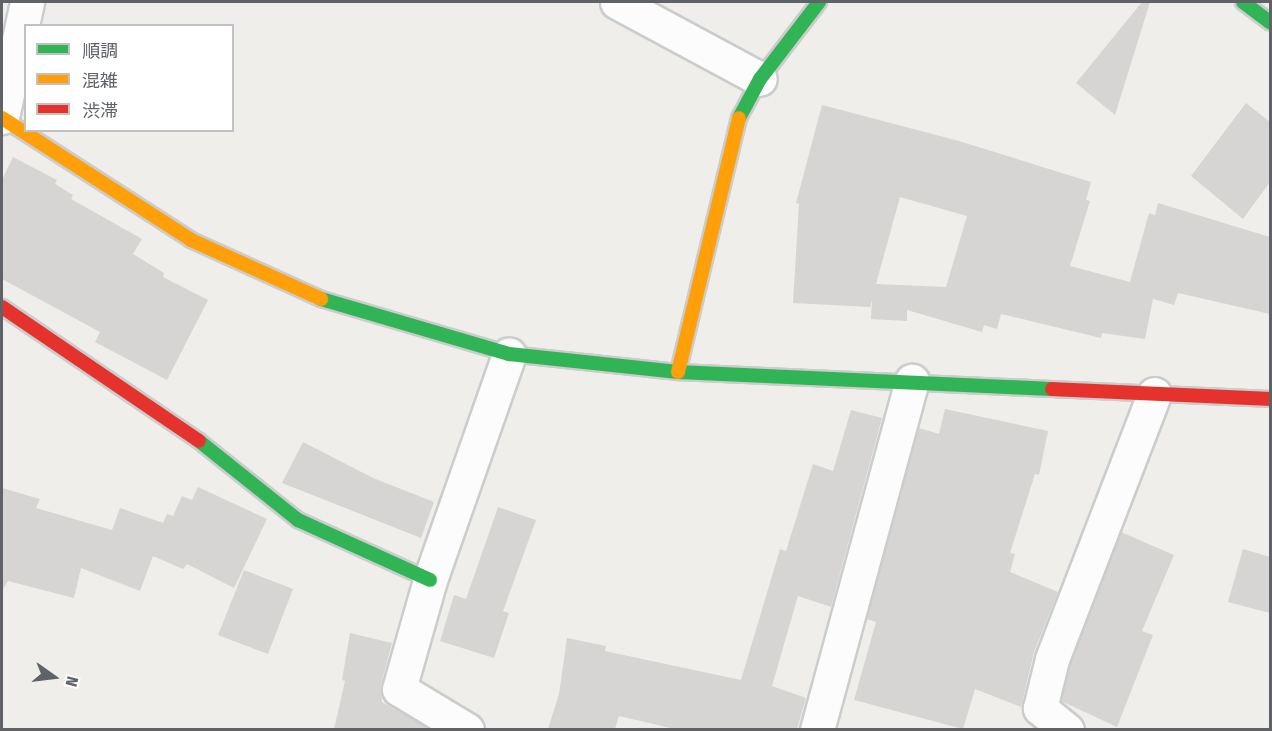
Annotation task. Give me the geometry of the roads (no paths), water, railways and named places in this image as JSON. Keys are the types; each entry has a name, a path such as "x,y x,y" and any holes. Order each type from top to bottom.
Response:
{"main road":[{"path":"678,372 739,117 760,79 819,2"},
{"path":"1243,2 1270,22"},
{"path":"2,117 24,131"},
{"path":"25,132 191,240 339,307 509,354 678,372 1270,399"},
{"path":"2,307 171,419 298,520 430,580"}],"street":[{"path":"2,117 27,2"},
{"path":"617,2 760,79"},
{"path":"465,729 399,689 430,580 509,354"},
{"path":"817,729 912,381"},
{"path":"1068,729 1040,708 1052,659 1154,394"}]}
